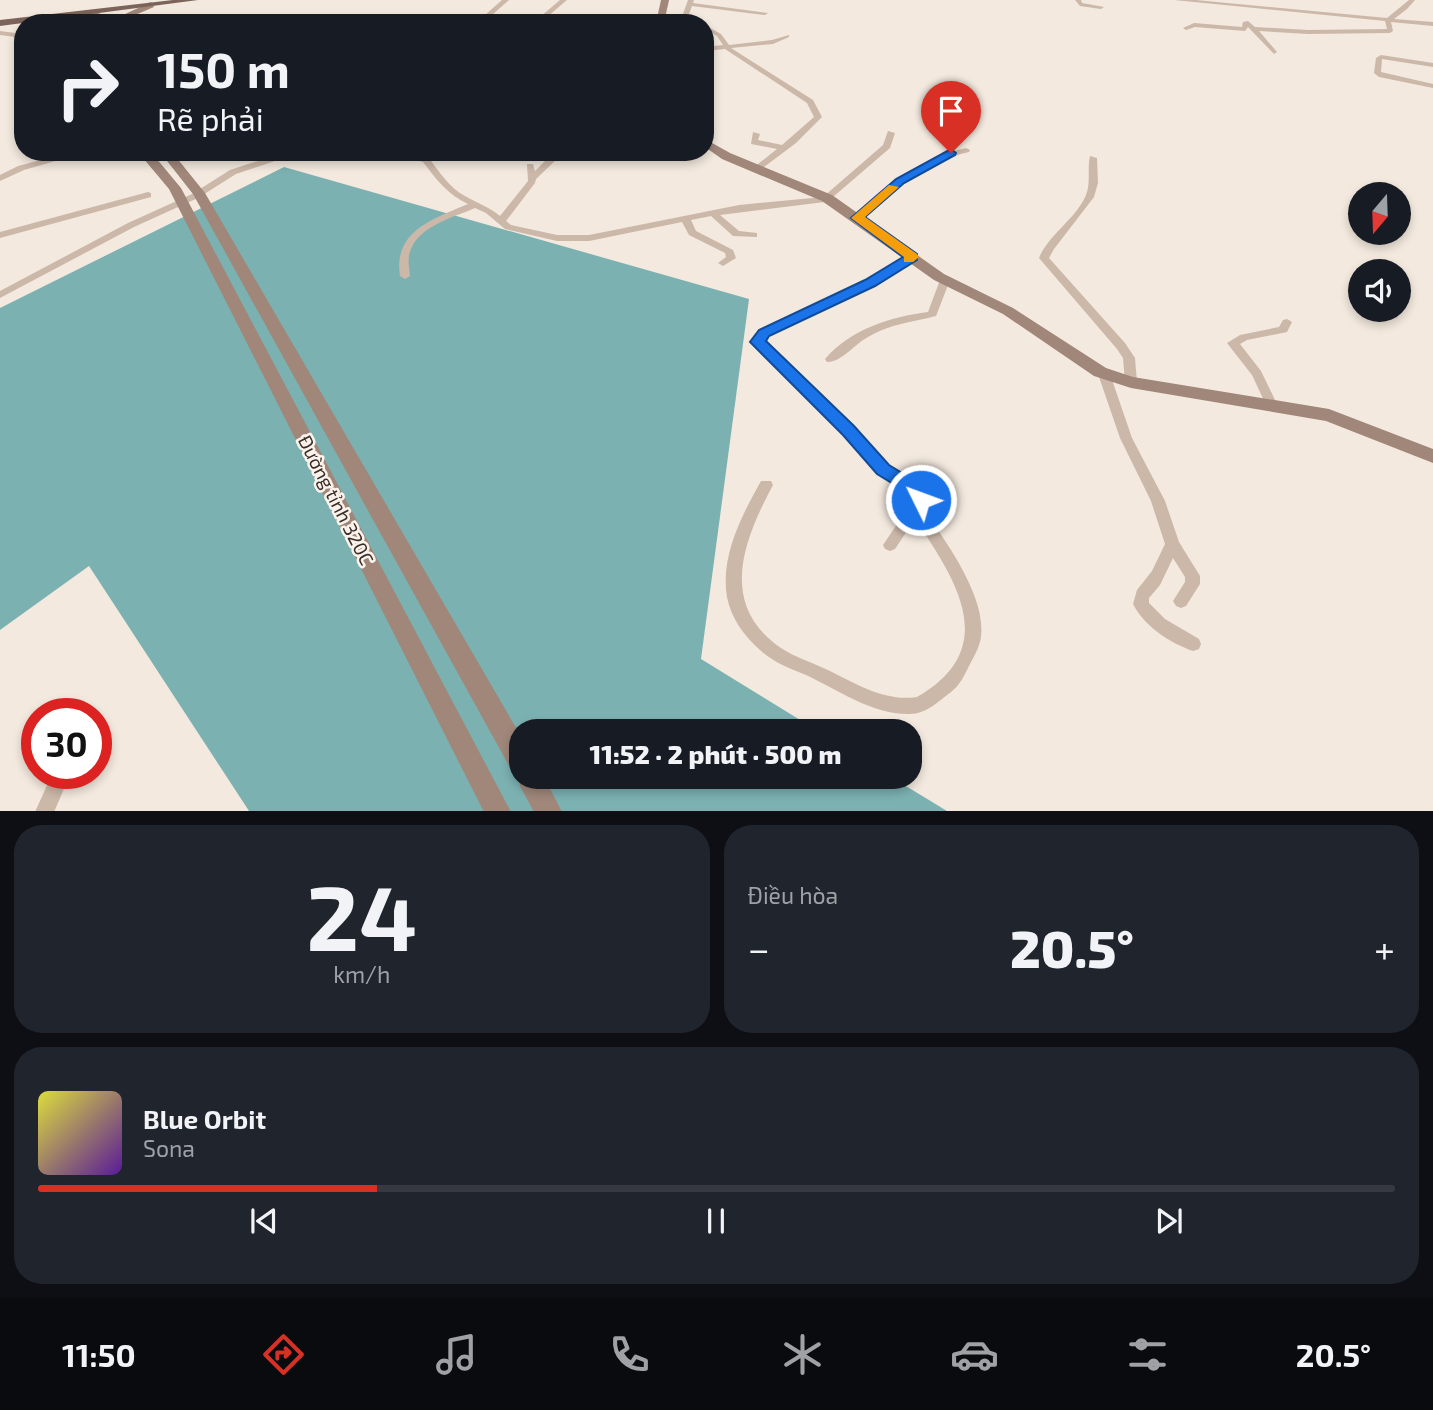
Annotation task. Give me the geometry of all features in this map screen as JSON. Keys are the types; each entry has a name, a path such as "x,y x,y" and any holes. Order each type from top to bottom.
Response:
{"main road":[{"path":"75,14 126,13 156,3 194,0"},
{"path":"714,148 726,156 828,198 945,280 1009,311 1104,374 1131,382 1270,404 1348,420 1433,456"},
{"path":"152,161 187,192"},
{"path":"175,161 179,165 187,192"},
{"name":"Đường tỉnh 320C","path":"187,192 509,742"},
{"name":"Đường tỉnh 320C","path":"187,192 498,811"},
{"path":"536,789 549,811"}],"street":[{"path":"490,14 506,0"},
{"path":"547,14 564,0"},
{"path":"713,6 724,0"},
{"path":"1078,0 1080,4 1101,7"},
{"path":"1177,0 1433,24"},
{"path":"1388,20 1412,0"},
{"path":"690,2 765,13"},
{"path":"1241,6 1249,24 1273,52"},
{"path":"1292,11 1297,20 1351,28 1390,31 1388,20"},
{"path":"1342,16 1351,28"},
{"path":"1186,27 1195,25 1244,29 1245,23 1305,32 1351,28"},
{"path":"714,32 727,47 813,104 818,119 757,167"},
{"path":"714,48 773,42 787,36"},
{"path":"1433,65 1381,57 1378,58 1377,73 1433,86"},
{"path":"427,161 439,178 459,197 501,221 521,232 566,239 629,232 713,213 828,198 887,146 891,133"},
{"path":"756,135 754,142 783,148"},
{"path":"858,218 900,181 936,159 966,149"},
{"path":"1093,158 1090,197 1076,219 1045,250 1044,258 1121,346 1129,358 1131,382"},
{"path":"21,168 29,161"},
{"path":"0,178 21,168 48,161"},
{"path":"0,295 125,229 187,192 233,172 268,161"},
{"path":"501,221 533,177 550,161"},
{"path":"530,166 533,177"},
{"path":"0,235 148,195"},
{"path":"405,276 403,256 414,237 433,223 474,205"},
{"path":"713,213 736,234 754,235"},
{"path":"685,218 692,233 730,252 731,258 723,262"},
{"path":"890,545 916,509 921,500 920,494 883,470 848,430 758,342 764,333 870,283 912,257"},
{"path":"831,359 853,340 872,329 905,318 932,314 945,280"},
{"path":"1270,404 1257,374 1233,343 1244,337 1283,330 1287,322"},
{"path":"1104,374 1126,438 1158,501 1172,544 1193,576 1192,584 1181,601"},
{"path":"766,485 755,505 741,544 733,587 739,612 749,628 779,656 852,690 882,700 915,706 952,681 973,640 974,625 967,599 939,542 916,509"},
{"path":"1172,544 1155,580 1141,596 1140,603 1143,611 1193,644"},
{"path":"44,811 55,789"}],"water":[{"path":"284,167 749,299 701,659 798,719 509,719 509,789 911,789 947,811 249,811 89,566 0,630 0,308"}],"slow traffic":[{"path":"893,187 858,218 912,257 909,259"}],"route":[{"path":"921,500 920,494 914,489 883,470 848,430 759,346 758,339 764,333 870,283 912,257 858,218 900,181 951,153"}]}
